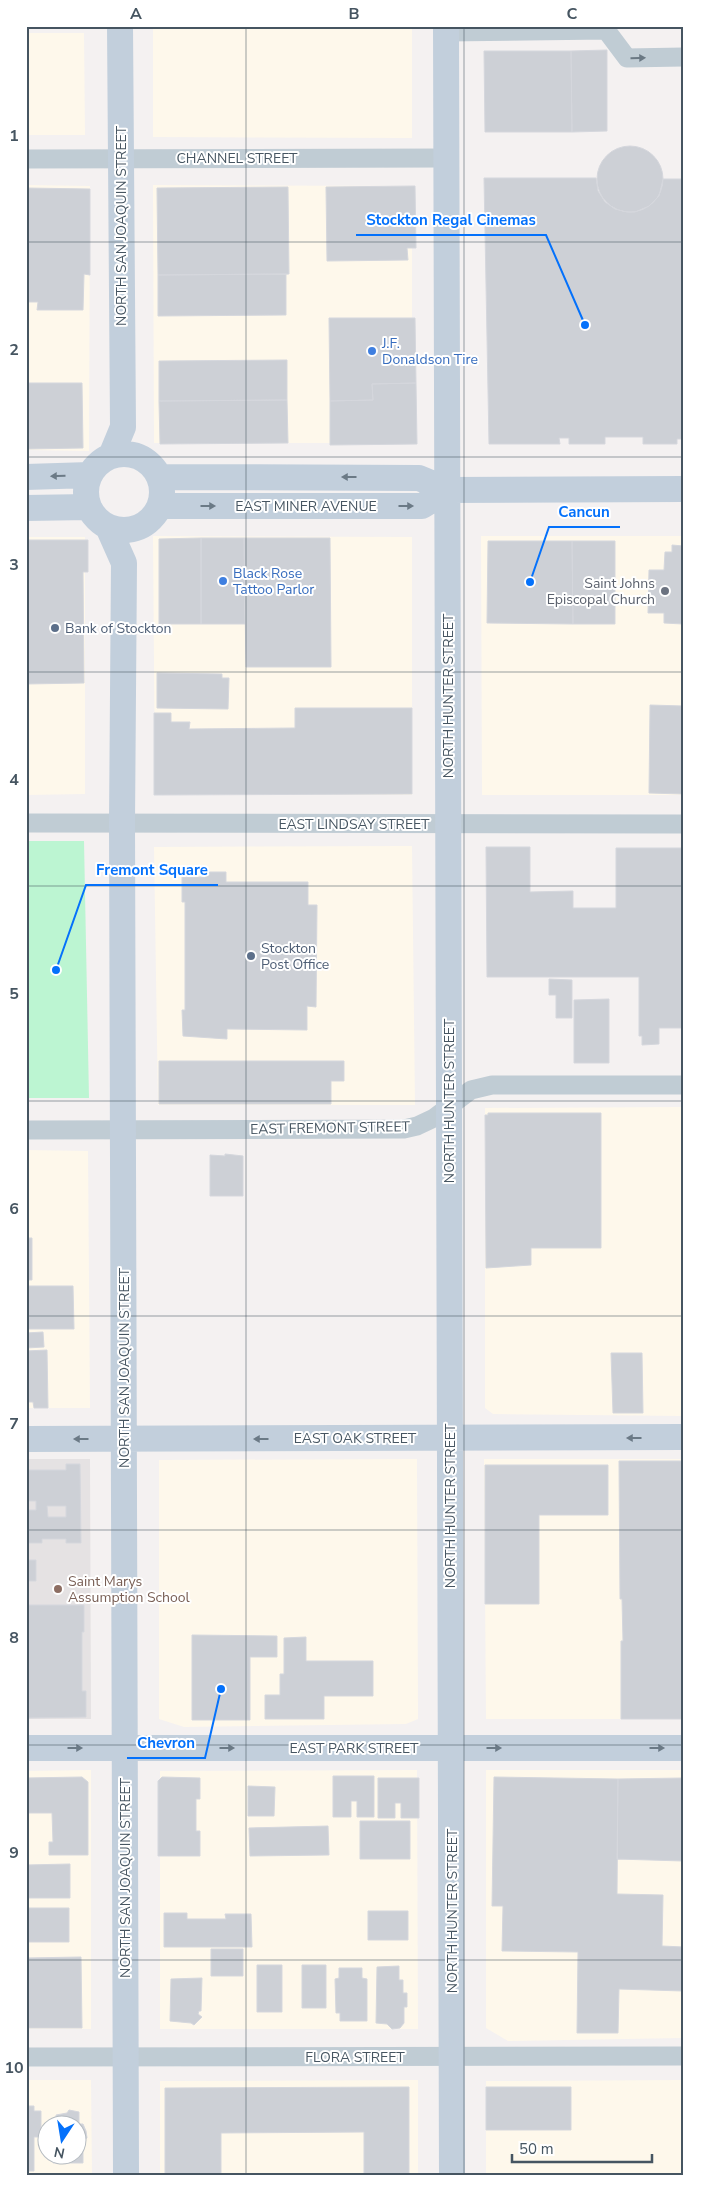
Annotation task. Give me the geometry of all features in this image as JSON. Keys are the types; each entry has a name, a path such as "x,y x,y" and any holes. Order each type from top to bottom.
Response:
{"street":[{"name":"NORTH SAN JOAQUIN STREET","path":"111,456 123,427 120,26"},
{"path":"446,29 606,30 627,58 683,57"},
{"name":"NORTH HUNTER STREET","path":"446,29 448,158 452,2176"},
{"name":"CHANNEL STREET","path":"26,159 448,158"},
{"name":"NORTH SAN JOAQUIN STREET","path":"123,427 139,457"},
{"path":"130,454 139,457 153,466 160,477 163,490 160,506 156,514 140,527 121,530 108,527 98,520 89,507 86,487 90,475 97,465 111,456 130,454"},
{"path":"26,477 90,475"},
{"name":"EAST MINER AVENUE","path":"160,477 419,478 448,490 683,489"},
{"name":"EAST MINER AVENUE","path":"160,506 422,506 448,490"},
{"path":"26,508 89,507"},
{"name":"NORTH SAN JOAQUIN STREET","path":"108,527 124,560"},
{"name":"NORTH SAN JOAQUIN STREET","path":"126,2176 122,824 124,560 140,527"},
{"name":"EAST LINDSAY STREET","path":"26,824 683,824"},
{"name":"EAST FREMONT STREET","path":"26,1130 404,1129 417,1126 450,1108 471,1090 492,1086 683,1085"},
{"name":"EAST OAK STREET","path":"26,1439 683,1437"},
{"name":"EAST PARK STREET","path":"26,1748 683,1748"},
{"name":"FLORA STREET","path":"26,2057 683,2056"}],"shaded area":[{"path":"153,26 412,26 412,138 153,137"},
{"path":"26,33 84,33 85,135 26,135"},
{"path":"26,185 90,186 89,451 26,450"},
{"path":"153,185 412,186 412,443 154,443"},
{"path":"153,536 412,537 412,795 155,794"},
{"path":"481,536 683,536 683,795 482,795"},
{"path":"26,537 85,537 85,794 26,795"},
{"path":"412,846 415,1105 158,1105 154,847"},
{"path":"683,1107 683,1416 493,1414 485,1408 485,1108"},
{"path":"26,1150 88,1151 90,1408 26,1408"},
{"name":"Saint Marys Assumption School","path":"26,1459 90,1459 91,1719 26,1719"},
{"path":"417,1459 418,1719 406,1724 184,1727 159,1719 159,1460"},
{"path":"484,1459 683,1459 683,1719 486,1719"},
{"path":"91,1770 91,2029 26,2029 26,1771"},
{"path":"417,1770 418,2029 160,2029 160,1771"},
{"path":"486,1770 683,1770 683,2038 508,2041 486,2028"},
{"path":"26,2080 91,2080 92,2176 26,2176"},
{"path":"418,2080 418,2176 160,2176 160,2081"},
{"path":"683,2080 683,2176 486,2176 486,2081"}],"green space":[{"path":"26,841 84,841 89,1098 26,1098"}],"building":[{"path":"607,50 607,131 572,132 571,51"},
{"path":"484,51 571,51 572,132 485,132"},
{"path":"623,146 637,146 649,151 658,160 663,172 661,192 654,203 637,212 623,212 611,207 602,198 597,186 597,172 602,160 611,151"},
{"path":"484,178 596,178 598,191 605,202 615,209 627,212 635,212 649,206 659,196 663,179 683,179 683,439 677,439 677,444 643,444 643,437 605,437 605,444 569,444 569,438 559,438 560,444 489,444"},
{"path":"415,186 416,248 407,248 408,260 327,261 326,187"},
{"path":"288,187 289,274 158,275 157,188"},
{"path":"26,188 90,189 90,275 84,274 83,310 37,310 38,302 26,302"},
{"path":"286,274 286,315 158,316 158,275"},
{"name":"J.F. Donaldson Tire","path":"329,318 415,318 416,383 372,384 373,400 330,401"},
{"path":"287,360 287,400 159,401 159,361"},
{"path":"26,383 82,383 83,448 26,449"},
{"path":"416,383 417,444 330,445 330,401 373,400 372,384"},
{"path":"287,400 288,443 160,444 159,401"},
{"name":"Black Rose Tattoo Parlor","path":"201,538 244,538 245,624 201,624"},
{"path":"201,538 201,624 159,624 159,539"},
{"path":"244,538 330,538 331,667 246,667"},
{"name":"Bank of Stockton","path":"26,540 88,540 88,572 83,572 84,683 26,684"},
{"path":"488,541 572,541 573,624 487,623"},
{"path":"572,541 615,541 615,624 573,624"},
{"name":"Saint Johns Episcopal Church","path":"672,545 683,546 683,624 664,623 664,613 648,613 649,570 664,570 665,552 672,552"},
{"path":"157,673 222,674 222,678 229,678 228,709 157,708"},
{"path":"650,705 683,706 683,794 649,793"},
{"path":"295,708 412,708 412,794 154,795 154,713 171,713 171,722 190,722 189,729 295,728"},
{"path":"486,847 530,847 530,892 573,891 573,908 616,908 616,848 683,848 682,1028 659,1028 659,1044 642,1045 642,1036 639,1036 639,977 487,977"},
{"name":"Stockton Post Office","path":"205,872 226,872 226,882 308,882 308,905 317,905 316,1007 307,1006 307,1030 227,1029 227,1039 183,1036 182,1010 185,1010 185,902 182,902 182,877 205,877"},
{"path":"549,979 572,980 572,1018 556,1018 556,995 549,995"},
{"path":"609,999 609,1063 574,1063 574,1000"},
{"path":"159,1061 344,1061 344,1081 331,1081 331,1104 159,1104"},
{"path":"488,1113 601,1113 601,1248 531,1248 531,1265 486,1268 485,1115 488,1115"},
{"path":"225,1154 243,1156 243,1196 210,1196 210,1155 225,1156"},
{"path":"26,1238 32,1238 32,1280 26,1280"},
{"path":"26,1286 73,1286 74,1329 26,1329"},
{"path":"43,1332 44,1347 26,1348 26,1333"},
{"path":"47,1350 48,1408 34,1408 33,1402 26,1402 26,1351"},
{"path":"611,1353 642,1353 643,1413 613,1413"},
{"path":"619,1461 683,1461 683,1719 621,1719 621,1641 623,1641 622,1599 620,1599"},
{"path":"66,1464 80,1464 81,1543 66,1543 66,1539 42,1539 42,1543 26,1543 26,1510 36,1510 36,1501 26,1501 26,1470 66,1470","holes":["47,1506 66,1506 66,1517 48,1517"]},
{"path":"485,1465 608,1465 608,1515 539,1515 539,1604 485,1604"},
{"path":"26,1560 36,1560 36,1581 28,1581 28,1602"},
{"path":"26,1605 84,1605 82,1691 86,1691 86,1717 26,1718"},
{"path":"192,1635 277,1636 277,1657 250,1657 250,1720 192,1720"},
{"path":"306,1637 306,1661 373,1661 373,1696 324,1696 324,1719 265,1719 265,1695 280,1695 280,1674 284,1674 284,1638"},
{"path":"333,1776 374,1776 374,1817 357,1817 357,1801 351,1801 351,1817 333,1817"},
{"path":"82,1777 88,1782 88,1855 49,1855 49,1842 53,1842 52,1813 26,1813 26,1778"},
{"path":"162,1777 200,1778 200,1799 196,1799 196,1831 200,1831 200,1856 158,1856 158,1781"},
{"path":"494,1777 618,1779 617,1894 663,1895 662,1946 683,1947 683,1991 619,1989 618,2033 577,2033 578,1952 502,1951 503,1906 492,1906"},
{"path":"378,1778 419,1778 419,1818 401,1818 401,1803 395,1803 395,1818 378,1818"},
{"path":"683,1778 683,1861 617,1859 618,1779"},
{"path":"248,1786 275,1787 274,1816 248,1816"},
{"path":"360,1821 410,1821 410,1859 360,1859"},
{"path":"328,1826 329,1855 250,1856 249,1828"},
{"path":"70,1864 70,1898 26,1898 26,1865"},
{"path":"26,1908 69,1908 69,1942 26,1942"},
{"path":"368,1911 408,1911 408,1940 368,1940"},
{"path":"164,1913 187,1913 187,1919 226,1919 225,1914 251,1914 252,1947 164,1947"},
{"path":"211,1949 243,1949 243,1976 211,1976"},
{"path":"81,1957 82,2028 26,2028 26,1958"},
{"path":"257,1965 282,1965 282,2012 257,2012"},
{"path":"302,1965 326,1965 326,2008 302,2008"},
{"path":"399,1966 399,1980 403,1980 403,1993 407,1993 407,2007 404,2007 404,2023 400,2028 392,2029 387,2024 376,2023 377,1967"},
{"path":"339,1968 362,1968 362,1978 367,1979 367,2021 340,2021 340,2013 336,2013 335,1979 339,1978"},
{"path":"202,1978 201,2011 198,2014 202,2017 194,2025 170,2021 171,1979"},
{"path":"409,2087 409,2176 364,2176 364,2132 221,2133 221,2176 165,2176 165,2088"},
{"path":"486,2087 571,2087 571,2130 486,2130"},
{"path":"26,2106 34,2106 34,2111 41,2111 41,2114 38,2114 38,2137 34,2137 34,2171 26,2171"},
{"path":"69,2110 79,2112 79,2114 62,2114 67,2113"}],"place":[{"name":"Stockton Regal Cinemas","path":"585,325"},
{"name":"J.F. Donaldson Tire","path":"372,351"},
{"name":"Black Rose Tattoo Parlor","path":"223,581"},
{"name":"Cancun","path":"530,582"},
{"name":"Saint Johns Episcopal Church","path":"665,591"},
{"name":"Bank of Stockton","path":"55,628"},
{"name":"Stockton Post Office","path":"251,956"},
{"name":"Fremont Square","path":"56,970"},
{"name":"Saint Marys Assumption School","path":"58,1589"},
{"name":"Chevron","path":"221,1689"}]}
